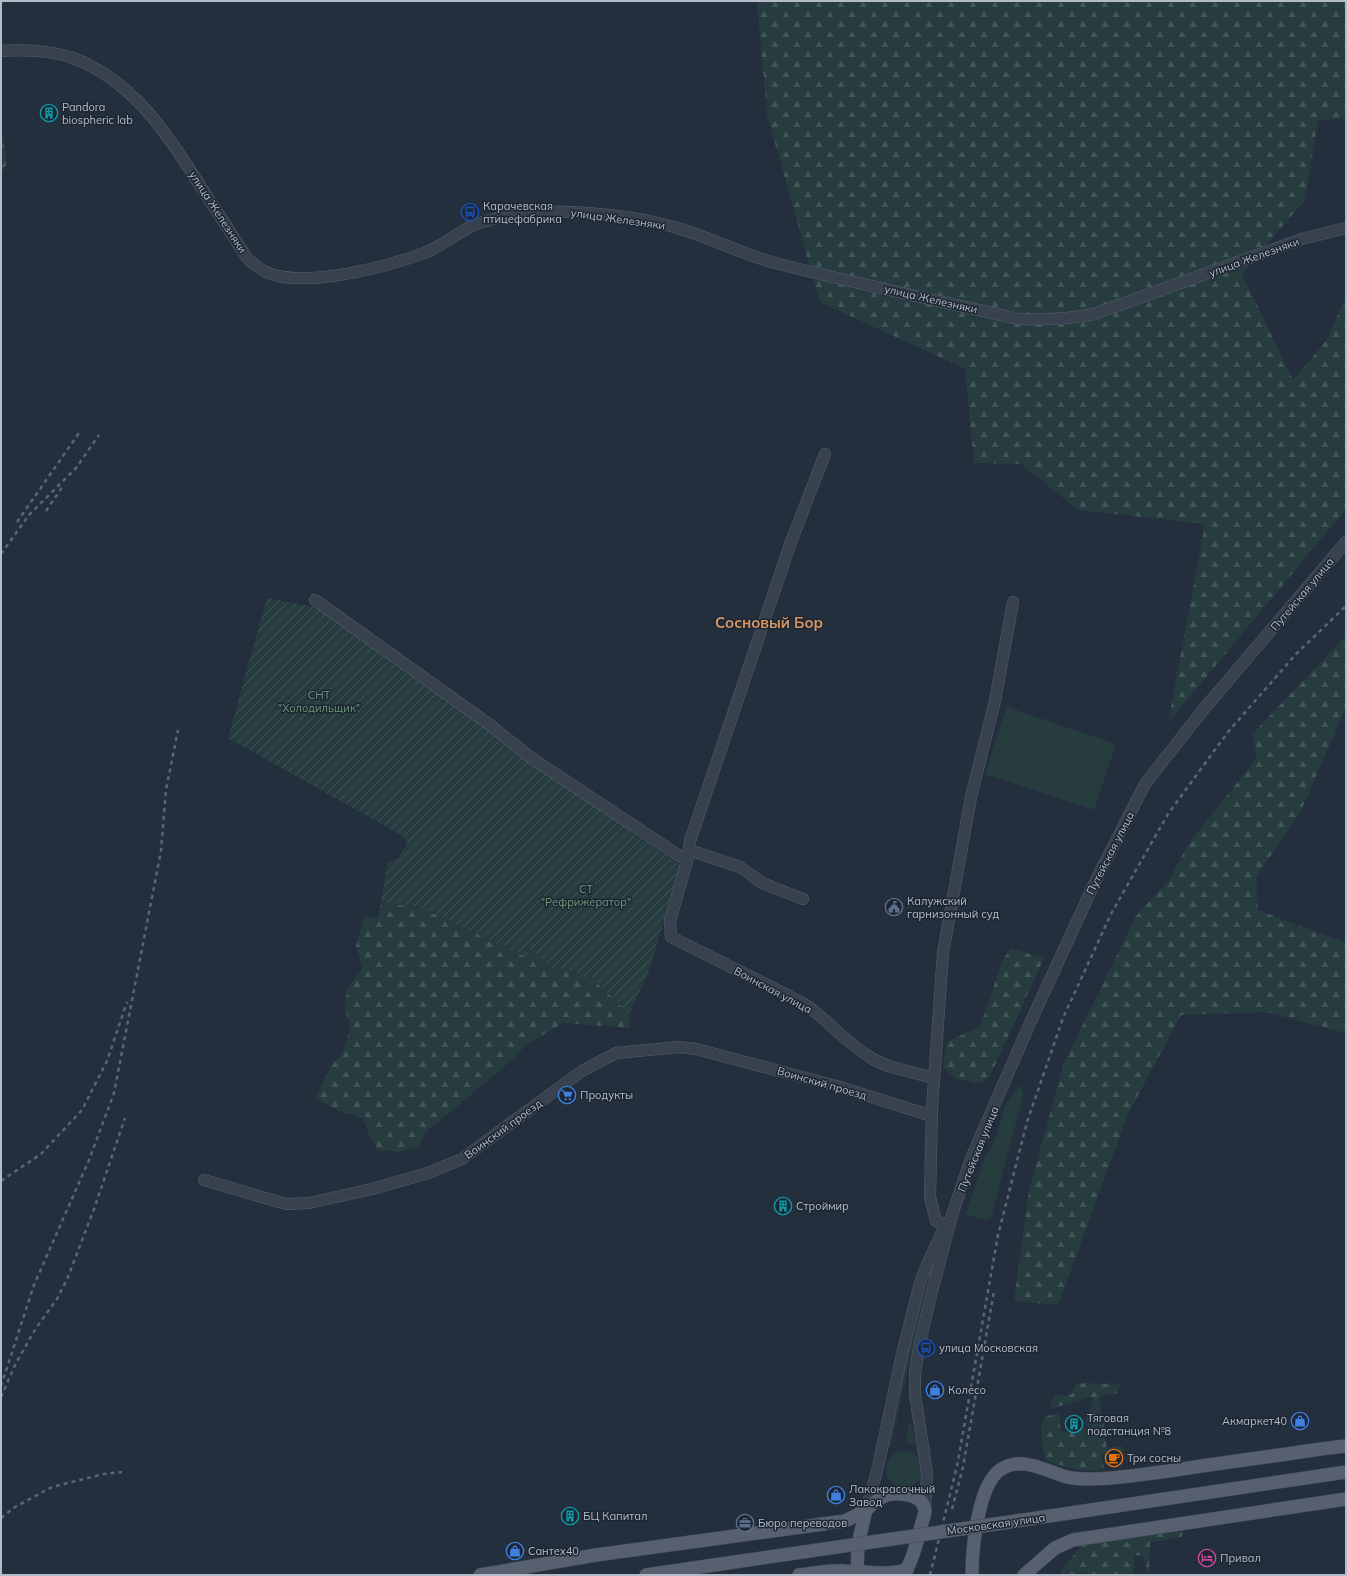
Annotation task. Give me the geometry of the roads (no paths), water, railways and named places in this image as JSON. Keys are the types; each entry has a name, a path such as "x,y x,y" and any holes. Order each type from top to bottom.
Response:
{"main road":[{"path":"973,1572 975,1530 987,1487 993,1477 1000,1470 1010,1465 1019,1463 1030,1464 1067,1477 1095,1479 1134,1476 1346,1446"},
{"name":"Московская улица","path":"646,1575 1346,1472"},
{"path":"480,1575 596,1555 845,1520 866,1510 876,1500 887,1495 898,1493 917,1498 922,1503 925,1511"},
{"path":"1024,1574 1055,1548 1073,1540 1346,1499"},
{"name":"Путейская улица","path":"857,1573 858,1544 866,1510"},
{"name":"Путейская улица","path":"906,1573 915,1554 925,1511"},
{"path":"799,1575 844,1570 857,1573 875,1574 906,1573"}],"street":[{"name":"улица Железняки","path":"1,51 40,52 72,58 107,75 141,103 170,138 247,258 267,272 284,277 301,278 329,276 363,270 426,253 474,225 526,212 564,212 650,221 683,229 724,246 777,264 1019,319 1041,320 1076,318 1094,314 1302,239 1346,228"},
{"path":"688,856 690,842 789,549 825,454"},
{"name":"Путейская улица","path":"925,1511 927,1473 916,1406 915,1373 932,1291 953,1212 972,1156 1031,1021 1095,882 1145,784 1203,710 1346,542"},
{"path":"315,600 484,721 530,757 688,856 740,867 762,883 803,899"},
{"path":"945,1225 936,1221 930,1197 932,1116 942,953 971,797 995,701 1013,602"},
{"name":"Воинская улица","path":"688,856 670,920 671,937 803,1003 842,1037 871,1058 894,1067 934,1078"},
{"name":"Воинский проезд","path":"204,1180 286,1204 309,1202 372,1189 428,1173 462,1159 582,1071 616,1053 679,1048 696,1049 840,1087 932,1116"},
{"name":"Путейская улица","path":"866,1510 878,1467 902,1354 920,1283 945,1225 953,1212"}],"railway":[{"path":"17,522 79,433"},
{"path":"1,554 29,515 76,468 99,435"},
{"path":"46,511 63,486"},
{"path":"930,1575 957,1466 998,1235 1027,1122 1063,1018 1111,914 1168,814 1228,732 1296,654 1346,606"},
{"path":"1,1386 34,1285 89,1160 114,1093 161,851 166,790 178,730"},
{"path":"1,1181 41,1154 82,1110 107,1061 127,1002"},
{"path":"1,1397 16,1363 36,1328 57,1299 68,1277 94,1209 125,1118"},
{"path":"952,1509 963,1467 994,1291"},
{"path":"1,1518 15,1507 52,1487 104,1474 122,1472"}],"place":[{"name":"Pandora biospheric lab","path":"49,113"},
{"name":"Карачевская птицефабрика","path":"470,212"},
{"name":"Калужский гарнизонный суд","path":"894,907"},
{"name":"Продукты","path":"567,1095"},
{"name":"Строймир","path":"783,1206"},
{"name":"улица Московская","path":"926,1348"},
{"name":"Колесо","path":"935,1390"},
{"name":"Акмаркет40","path":"1300,1421"},
{"name":"Тяговая подстанция №8","path":"1074,1424"},
{"name":"Три сосны","path":"1114,1458"},
{"name":"Лакокрасочный Завод","path":"836,1495"},
{"name":"БЦ Капитал","path":"570,1516"},
{"name":"Бюро переводов","path":"745,1523"},
{"name":"Сантех40","path":"515,1551"},
{"name":"Привал","path":"1207,1558"}],"district":[{"name":"Сосновый Бор","path":"769,622"}],"park label":[{"name":"СНТ \"Холодильщик\"","path":"319,701"},
{"name":"СТ \"Рефрижератор\"","path":"586,895"}]}
